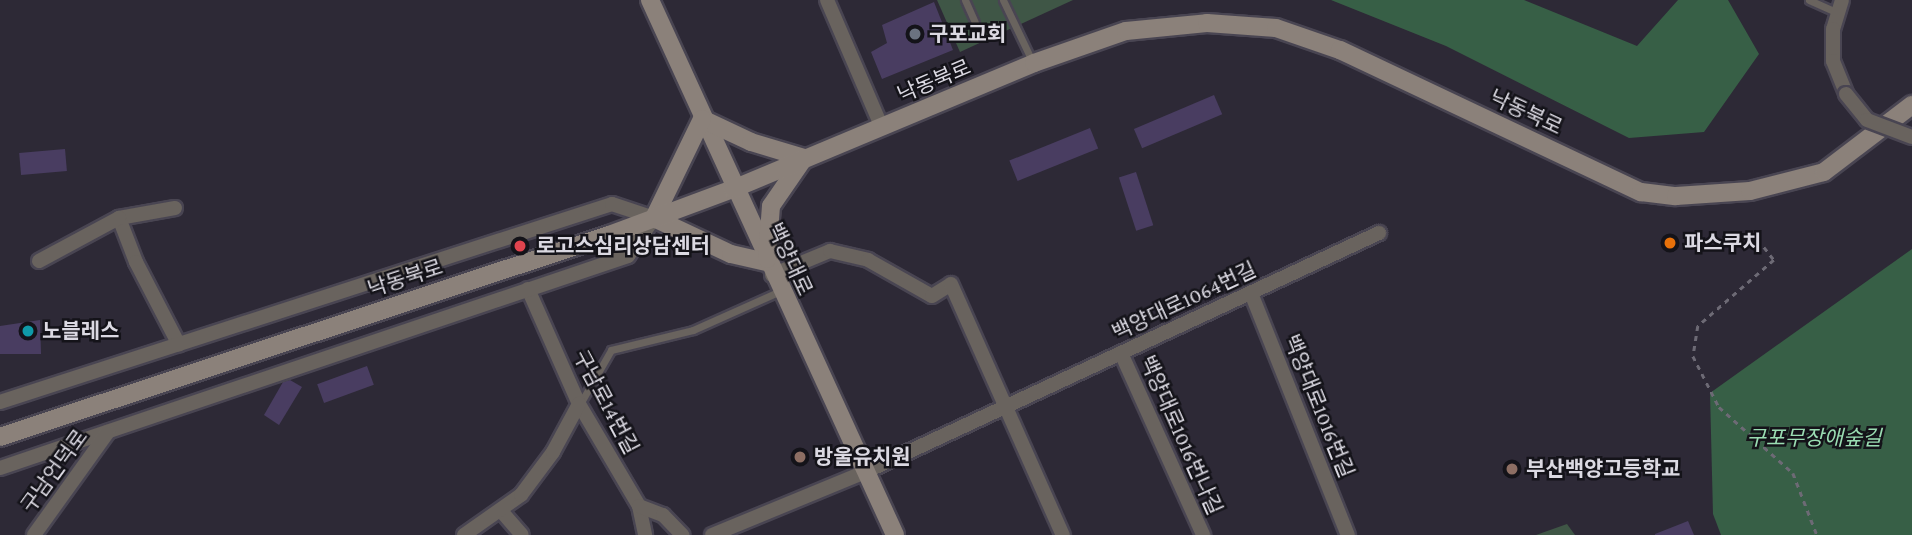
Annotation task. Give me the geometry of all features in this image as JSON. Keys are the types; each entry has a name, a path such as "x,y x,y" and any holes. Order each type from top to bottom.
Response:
{"main road":[{"name":"백양대로","path":"650,0 733,189 895,535"},
{"name":"낙동북로","path":"0,437 609,235 733,189 1034,63 1126,31 1207,23 1276,28 1340,50 1641,192 1676,196 1750,191 1824,172 1912,106"},
{"path":"702,119 751,142 804,158 771,206 773,276 654,218 702,119"}],"street":[{"path":"827,0 882,128"},
{"path":"1840,7 1833,61 1846,94 1867,120 1912,137"},
{"path":"0,402 612,204 654,218 628,256 0,468"},
{"path":"39,261 119,218 175,208"},
{"path":"119,218 136,262 179,345"},
{"name":"백양대로1064번길","path":"712,535 865,472 1379,233"},
{"path":"773,276 830,251 868,260 932,296 951,284 1063,535"},
{"name":"구남로14번길","path":"528,289 579,404 639,506 645,535"},
{"name":"백양대로1016번길","path":"1251,293 1348,535"},
{"name":"백양대로1016번나길","path":"1121,353 1203,535"},
{"path":"464,535 502,512 536,477 579,404"},
{"name":"구남언덕로","path":"34,535 108,432"},
{"path":"639,506 663,515 682,535"},
{"path":"502,512 522,535"}],"lane":[{"path":"965,0 975,22"},
{"path":"1003,0 1034,63"},
{"path":"1809,0 1840,7"},
{"path":"579,404 611,350 693,330 773,276"}],"path":[{"path":"1764,247 1773,260 1698,326 1693,356 1719,407 1793,473 1817,535"}],"green space":[{"path":"937,0 1073,0 960,52"},
{"path":"1331,0 1524,0 1637,46 1678,0 1728,0 1759,54 1704,132 1629,138 1446,46"},
{"name":"구포무장애숲길","path":"1912,249 1912,535 1721,535 1713,514 1710,393"},
{"path":"1567,524 1575,535 1536,535"}],"building":[{"name":"구포교회","path":"934,2 953,50 882,79 871,52 887,43 882,25"},
{"path":"1214,95 1222,114 1142,148 1134,129"},
{"path":"1090,128 1098,148 1018,181 1009,161"},
{"path":"65,149 67,171 21,175 19,153"},
{"path":"1136,172 1153,225 1136,231 1119,178"},
{"name":"노블레스","path":"40,320 41,354 0,354 0,326"},
{"path":"367,366 374,385 324,403 317,384"},
{"path":"290,380 302,387 279,425 264,415 283,382"},
{"path":"1688,521 1694,535 1655,535 1655,534"}],"place":[{"name":"구포교회","path":"915,34"},
{"name":"파스쿠치","path":"1670,243"},
{"name":"로고스심리상담센터","path":"520,246"},
{"name":"노블레스","path":"28,331"},
{"name":"방울유치원","path":"800,457"},
{"name":"부산백양고등학교","path":"1512,469"}]}
